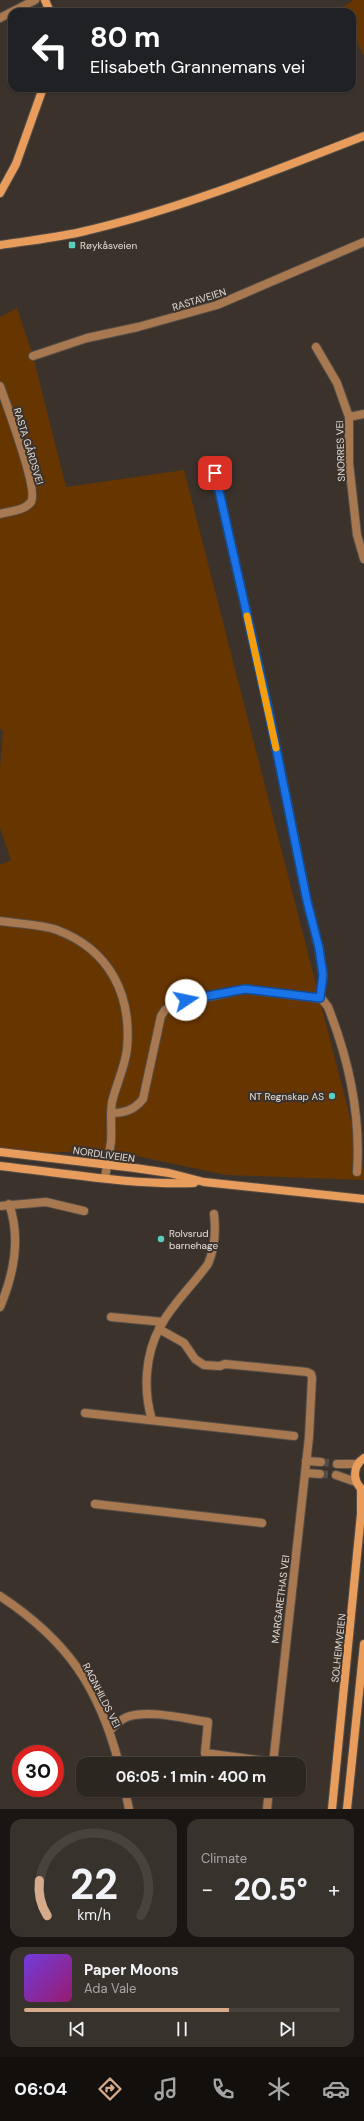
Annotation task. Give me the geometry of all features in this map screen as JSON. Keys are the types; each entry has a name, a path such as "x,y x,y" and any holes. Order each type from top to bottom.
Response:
{"main road":[{"path":"0,193 16,164 42,92"},
{"path":"0,245 79,233 149,214 230,187 364,136"},
{"name":"NORDLIVEIEN","path":"0,1152 107,1164 169,1173 204,1182"},
{"name":"NORDLIVEIEN","path":"0,1166 105,1178 168,1183 204,1182 364,1199"},
{"path":"362,1459 355,1472 356,1482 363,1490"},
{"name":"SOLHEIMVEIEN","path":"332,1809 363,1490"},
{"path":"347,1809 364,1644"}],"street":[{"path":"19,8 35,0"},
{"name":"RASTAVEIEN","path":"33,356 87,338 138,327 216,306 364,242"},
{"name":"SNORRES VEI","path":"316,348 337,384 349,417 348,446 356,535 364,559"},
{"name":"RASTA GÅRDSVEI","path":"0,386 28,469 33,490 32,500 29,504 20,510 0,514"},
{"path":"349,417 364,414"},
{"path":"215,473 268,704 307,901 319,948 323,975 320,998 330,1012 350,1074 359,1138 357,1172"},
{"path":"0,921 56,930 76,940 95,954 111,970 121,989 128,1025 126,1051 111,1113 111,1142 105,1178"},
{"path":"111,1113 125,1112 132,1109 143,1099 161,1016 170,1006 245,989 320,998"},
{"path":"0,1206 9,1204 46,1202 84,1211"},
{"path":"0,1307 10,1278 16,1245 15,1221 9,1204"},
{"path":"152,1420 147,1402 146,1382 153,1341 161,1325 208,1264 215,1241 214,1214"},
{"path":"111,1316 161,1325"},
{"name":"MARGARETHAS VEI","path":"161,1325 184,1343 194,1359 204,1365 220,1366 225,1364 311,1374 312,1378 305,1473 274,1757"},
{"path":"85,1413 294,1436"},
{"path":"337,1464 362,1459"},
{"path":"306,1461 321,1462"},
{"path":"305,1473 320,1474"},
{"path":"336,1475 356,1482"},
{"path":"95,1504 262,1523"},
{"name":"RAGNHILDS VEI","path":"0,1596 15,1606 63,1648 75,1663 88,1684 110,1730 117,1757"},
{"path":"110,1730 126,1717 138,1714 208,1722 205,1753 232,1757"},
{"path":"126,1797 129,1809"},
{"path":"267,1809 268,1797"}],"shaded area":[{"path":"354,0 364,0 364,56 356,41 356,8 341,8"},
{"path":"17,308 33,356 66,487 184,470 364,1172 364,1180 226,1175 108,1150 0,1155 0,865 11,860 0,828 0,768 3,732 0,728 0,317"}],"tunnel":[{"path":"321,1462 337,1464"},
{"path":"320,1474 336,1475"}],"slow traffic":[{"path":"247,616 276,748"}],"place":[{"name":"Røykåsveien","path":"72,245"},
{"name":"NT Regnskap AS","path":"332,1096"},
{"name":"Rolvsrud barnehage","path":"161,1239"}],"route":[{"path":"186,1000 245,989 256,989 320,998 323,975 316,933 307,901 295,845 268,708 215,473"}]}
